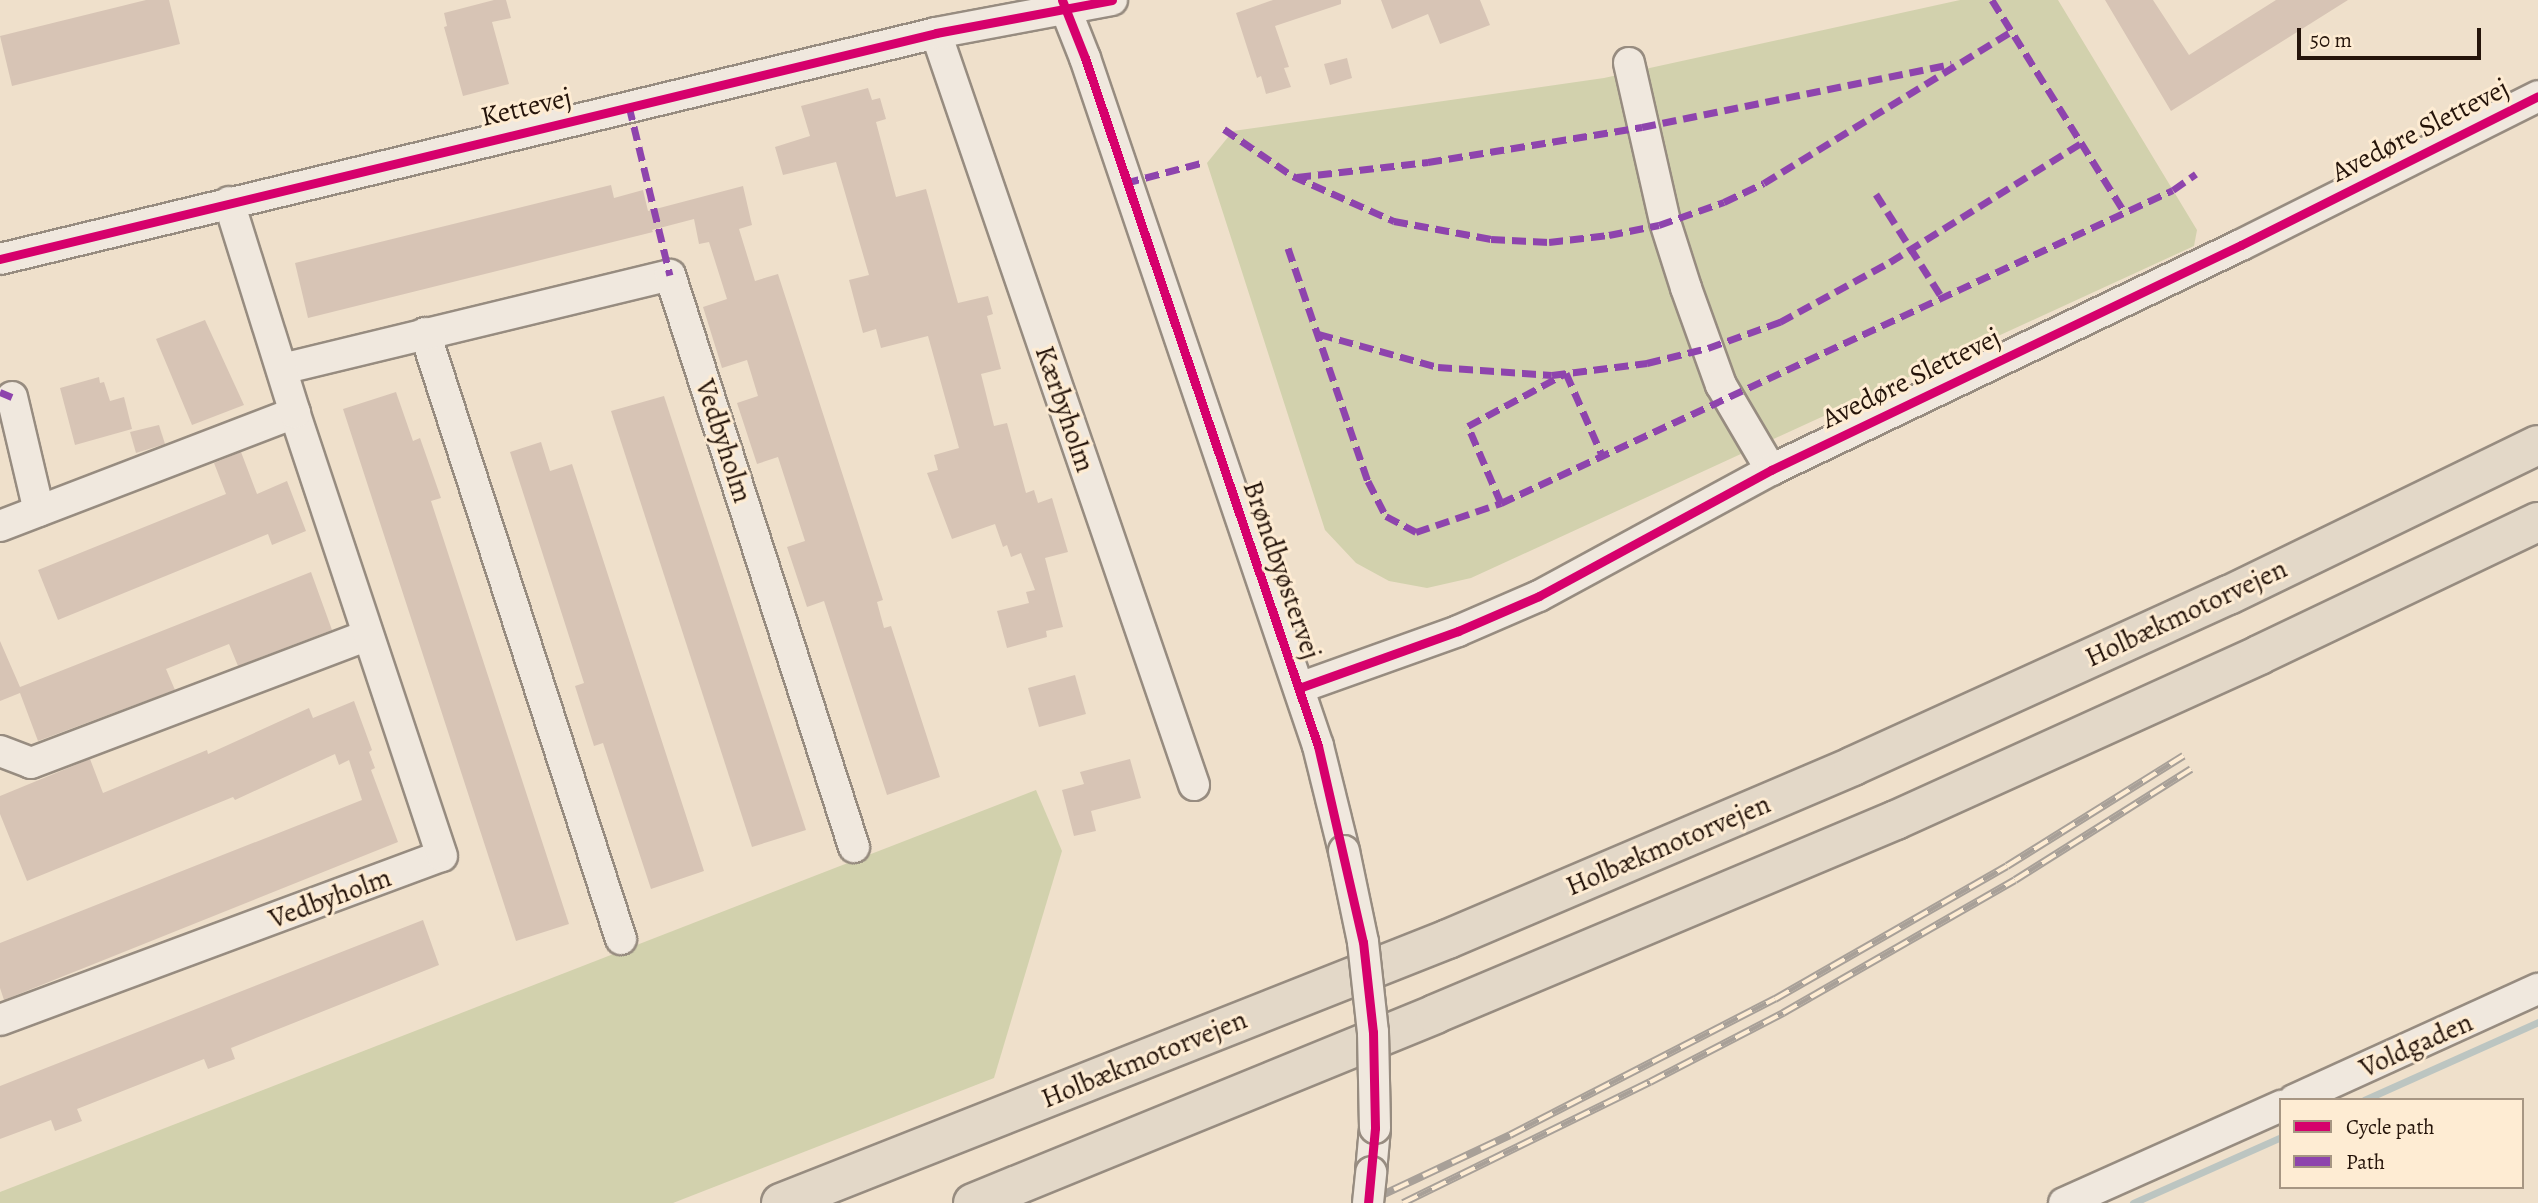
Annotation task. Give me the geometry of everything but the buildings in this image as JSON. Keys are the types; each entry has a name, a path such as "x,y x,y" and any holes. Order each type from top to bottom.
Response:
{"highway":[{"name":"Holbækmotorvejen","path":"781,1203 1448,939 1853,766 2229,595 2538,445"},
{"path":"973,1203 1435,1014 1896,820 2259,655 2538,522"}],"street":[{"name":"Kettevej","path":"0,259 936,33 1064,5 1112,0"},
{"name":"Brøndbyøstervej","path":"1064,5 1085,58 1318,746 1363,942 1369,993 1373,1032 1375,1128 1368,1203"},
{"name":"Kærbyholm","path":"936,33 1194,785"},
{"path":"1629,62 1665,222 1686,288 1721,385 1771,470"},
{"name":"Avedøre Slettevej","path":"1299,688 1458,631 1539,596 1771,470 2241,245 2538,96"},
{"name":"Vedbyholm","path":"0,1020 442,856 295,413 229,202"},
{"name":"Vedbyholm","path":"282,369 670,275 854,847"},
{"path":"425,333 621,939"},
{"path":"12,397 39,511"},
{"path":"0,526 295,413"},
{"path":"0,751 31,763 368,635"},
{"name":"Voldgaden","path":"2298,1098 2538,989"},
{"path":"2064,1203 2279,1107"}],"green space":[{"path":"1960,0 2058,0 2197,230 2194,246 1471,578 1427,588 1389,581 1356,563 1325,530 1207,163 1233,131 1604,78"},
{"path":"1036,790 1062,851 994,1078 673,1203 0,1203 0,1192"}],"waterway":[{"path":"2368,1098 2538,1022"},
{"path":"2133,1203 2279,1138"}],"railway":[{"path":"1365,1203 1510,1135 1775,999 2007,866 2183,756"},
{"path":"1403,1203 1650,1082 1783,1013 2015,880 2191,769"}],"marked path":[{"path":"1992,0 2125,213"},
{"path":"1224,129 1293,176 1394,221 1491,239 1549,242 1609,235 1659,225 1724,202 1764,183 2012,31"},
{"path":"1297,177 1428,162 1642,127 1952,64"},
{"path":"629,106 670,275"},
{"path":"1319,334 1438,367 1552,375 1647,363 1708,348 1780,322 1890,262 2081,143"},
{"path":"1125,183 1201,163"},
{"path":"1288,248 1368,481 1386,516 1416,532 1501,503 2173,190 2196,174"},
{"path":"1876,194 1943,299"},
{"path":"1501,503 1468,426 1566,373 1602,455"},
{"path":"0,392 12,397"}],"cycle path":[{"path":"1062,0 1085,58 1318,746 1363,942 1373,1032 1375,1128 1368,1203"},
{"path":"0,259 936,33 1112,0"},
{"path":"1299,688 1458,631 1539,596 1771,470 2241,245 2538,96"}]}
